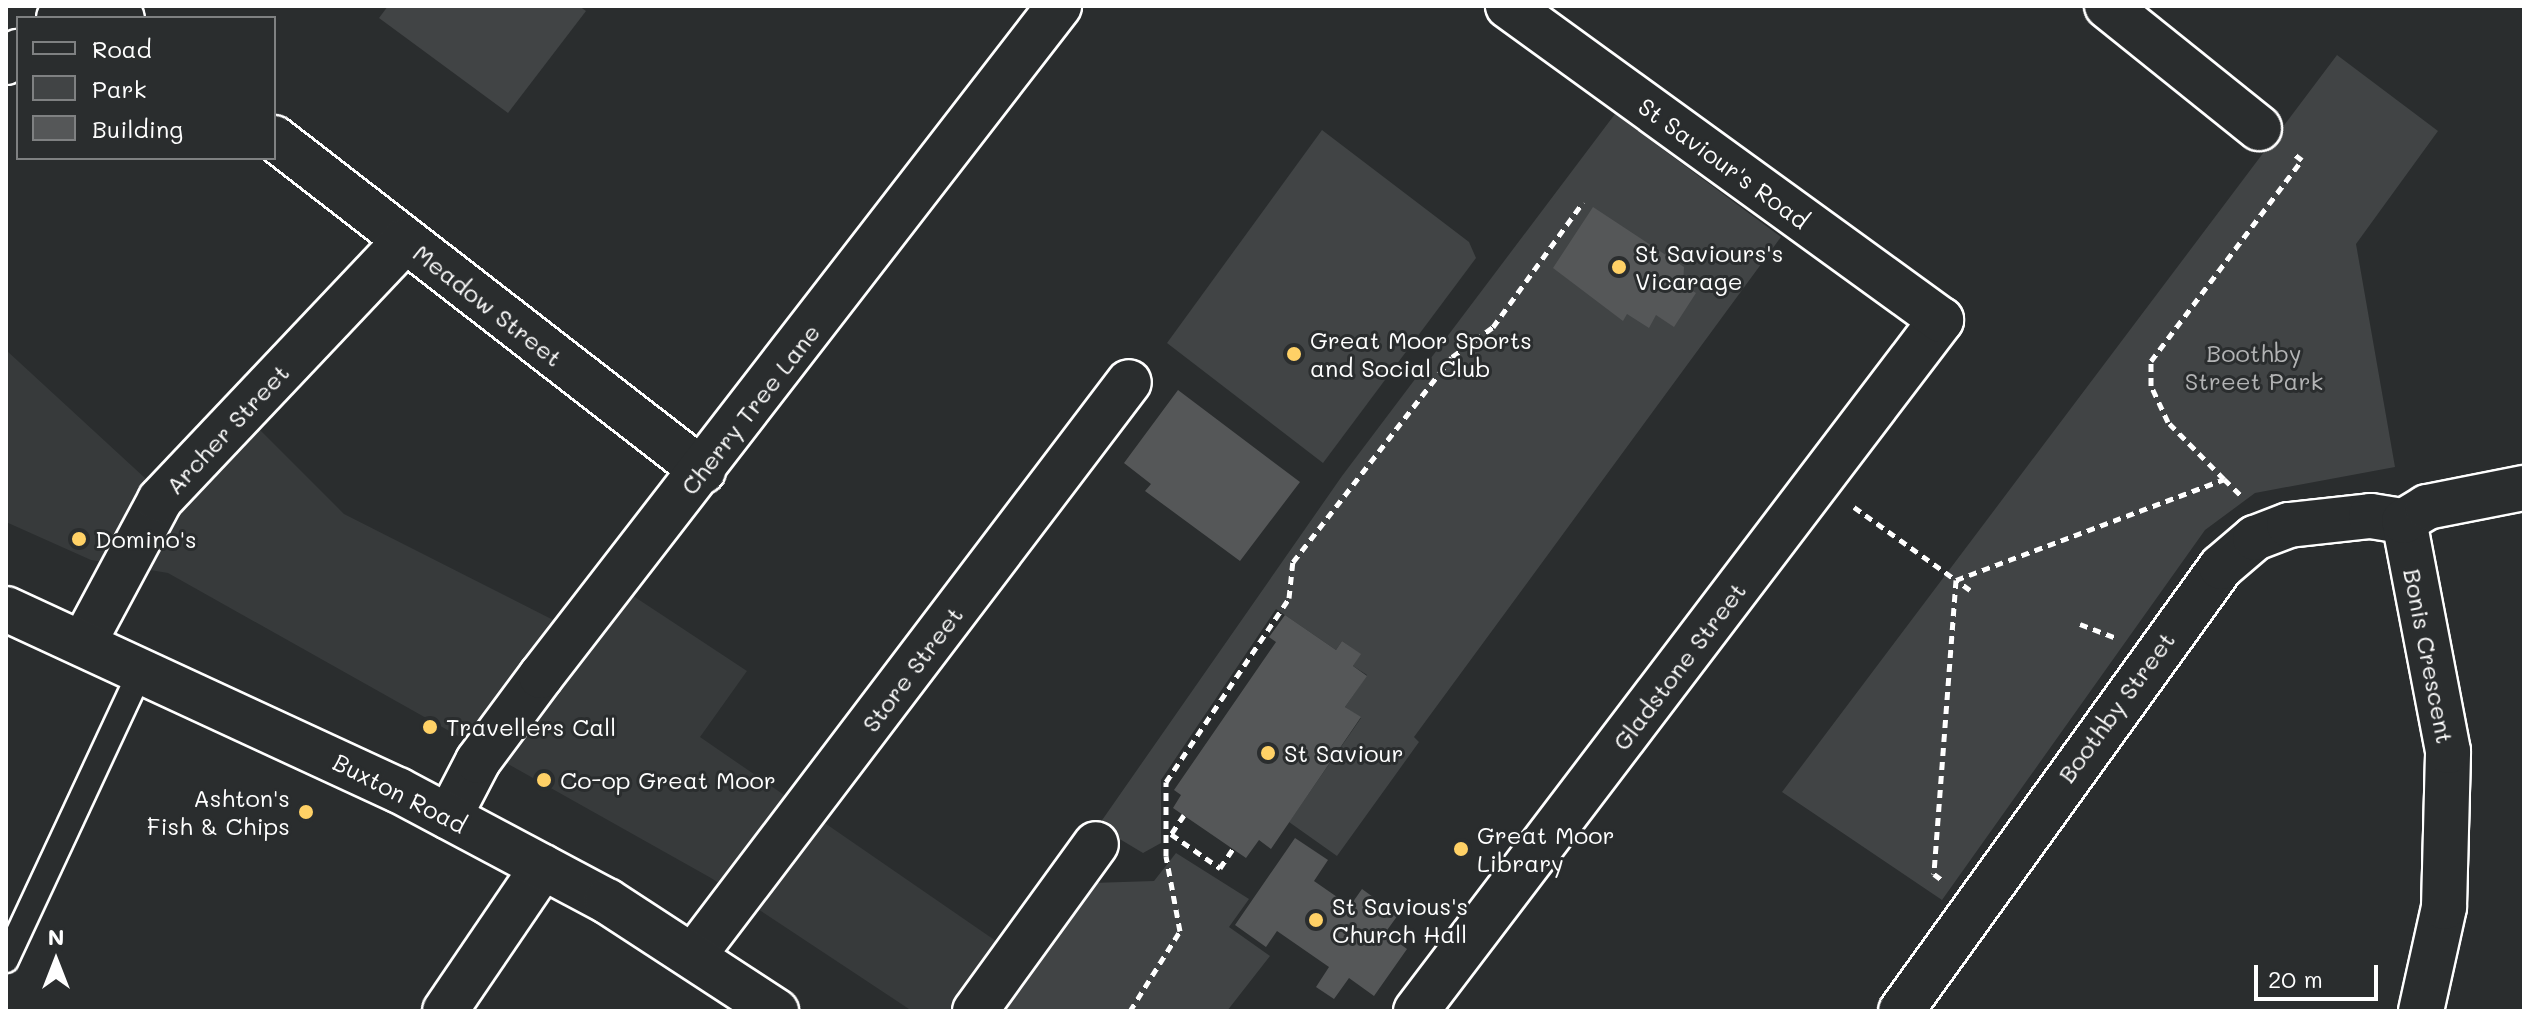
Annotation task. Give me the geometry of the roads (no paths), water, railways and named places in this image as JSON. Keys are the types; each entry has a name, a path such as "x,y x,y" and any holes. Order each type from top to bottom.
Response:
{"main road":[{"name":"Cherry Tree Lane","path":"449,817 478,761 1059,6"},
{"name":"St Saviour's Road","path":"1508,6 1941,320"},
{"path":"2107,6 2259,128"},
{"name":"Meadow Street","path":"276,140 703,471"},
{"name":"Archer Street","path":"84,642 160,500 405,241"},
{"name":"Gladstone Street","path":"1416,1011 1941,320"},
{"name":"Store Street","path":"694,955 1129,382"},
{"path":"2404,521 2427,507 2524,488"},
{"name":"Boothby Street","path":"1901,1011 2189,606 2255,538 2328,519 2404,521"},
{"name":"Bonis Crescent","path":"2404,521 2448,751 2444,907 2421,1011"},
{"name":"Buxton Road","path":"6,609 142,669 449,817 543,867 694,955 776,1011"},
{"path":"975,1011 1096,844"},
{"path":"445,1011 543,867"}],"lane":[{"path":"6,960 142,669"}],"place":[{"name":"St Saviours's Vicarage","path":"1619,267"},
{"name":"Great Moor Sports and Social Club","path":"1294,354"},
{"name":"Domino's","path":"79,539"},
{"name":"Travellers Call","path":"430,727"},
{"name":"St Saviour","path":"1268,753"},
{"name":"Co-op Great Moor","path":"544,780"},
{"name":"Ashton's Fish & Chips","path":"306,812"},
{"name":"Great Moor Library","path":"1461,849"},
{"name":"St Savious's Church Hall","path":"1316,920"}],"park label":[{"name":"Boothby Street Park","path":"2254,367"}]}
